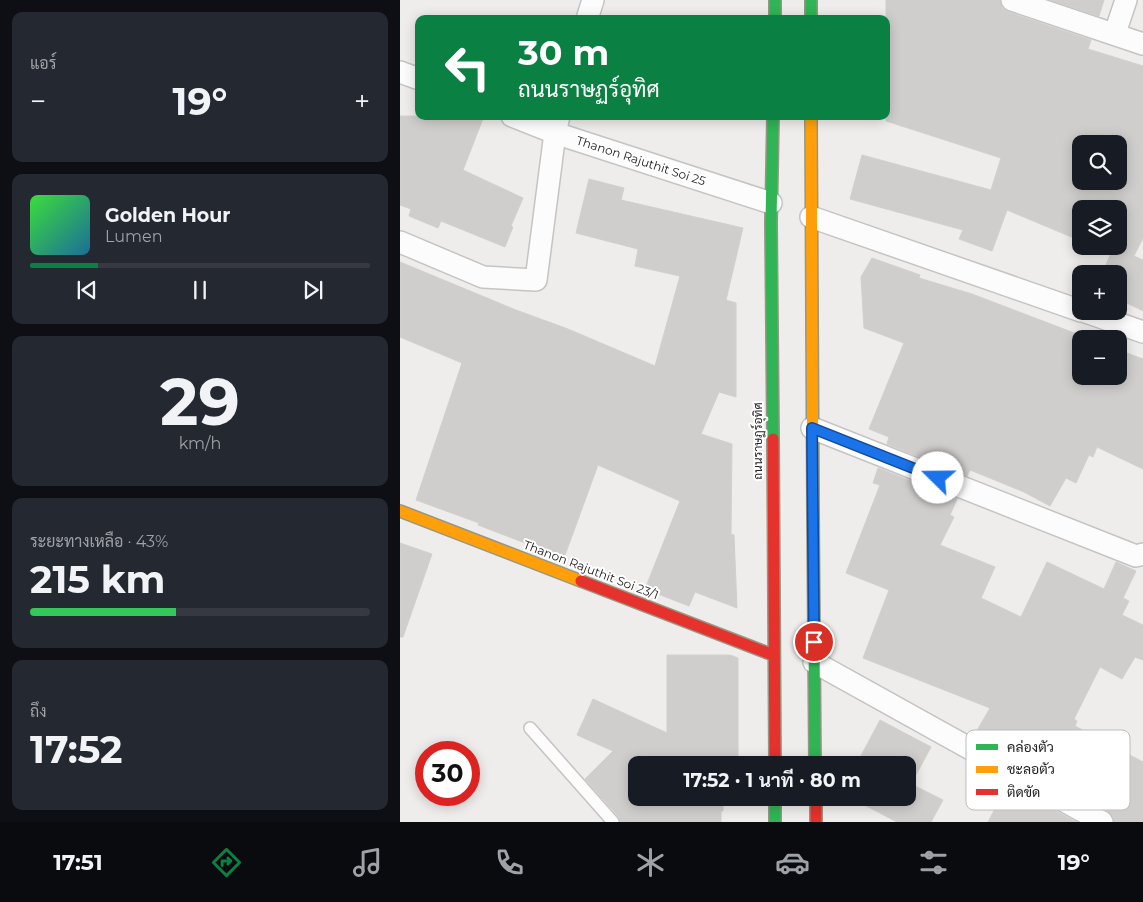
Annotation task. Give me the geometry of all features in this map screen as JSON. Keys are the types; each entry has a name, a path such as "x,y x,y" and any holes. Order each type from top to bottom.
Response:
{"street":[{"path":"589,15 593,0"},
{"path":"775,0 775,15"},
{"path":"811,0 811,15"},
{"path":"1012,0 1143,44"},
{"path":"1115,34 1126,0"},
{"path":"400,72 415,78"},
{"name":"Thanon Rajuthit Soi 25","path":"532,120 557,125 771,203"},
{"name":"ถนนราษฏร์อุทิศ","path":"773,120 771,203 775,756"},
{"path":"811,120 815,756"},
{"path":"400,242 483,277 536,280 557,125"},
{"path":"811,217 1072,308"},
{"path":"1108,320 1143,332"},
{"path":"812,428 1136,556 1143,554"},
{"name":"Thanon Rajuthit Soi 23/1","path":"400,511 773,655"},
{"path":"814,662 966,746"},
{"path":"775,806 776,822"},
{"path":"816,806 816,822"},
{"path":"1080,810 1102,822"}],"lane":[{"path":"530,728 613,822"}],"building":[{"path":"886,0 1000,0 1002,8 1008,12 1091,40 1088,49 1143,66 1143,238 1134,256 1143,260 1143,311 1127,303 1127,265 1106,265 1110,255 1127,255 1127,200 1072,200 1072,237 1007,210 992,251 959,239 963,230 850,199 862,155 991,190 1001,158 886,121 890,120 890,15 886,15"},
{"path":"1051,0 1104,0 1099,16"},
{"path":"400,116 415,116 415,120 482,120 463,170 523,198 511,226 513,227 505,247 441,221 438,228 409,216 411,209 400,205"},
{"path":"589,179 624,188 621,200 743,228 726,300 736,303 736,397 719,392 701,434 732,444 731,534 734,535 737,608 695,592 689,606 645,589 680,501 598,465 564,558 478,525 479,523 416,500 462,363 400,337 400,262 655,366 680,276 635,266 638,249 576,233"},
{"path":"872,258 920,275 919,278 972,294 1072,332 1072,385 1127,385 1127,353 1143,359 1143,469 1097,447 1093,457 1089,455 1076,483 1066,478 1050,506 1024,492 970,470 967,476 887,444 889,437 869,429 904,343 864,328 861,277"},
{"path":"878,468 957,499 950,515 954,517 940,545 995,567 981,598 1021,617 1047,562 1104,589 1116,562 1136,571 1123,598 1129,601 1122,615 1143,625 1143,660 1135,657 1122,679 1100,667 1074,719 1077,721 1075,726 1083,730 977,730 990,708 863,658 889,590 846,573 880,485 873,483"},
{"path":"400,543 432,554 403,637 400,637"},
{"path":"667,655 730,655 738,658 738,756 628,756 628,806 723,806 721,822 620,822 619,817 585,779 613,751 577,735 593,699 667,733"},
{"path":"880,720 931,747 916,775 916,756 861,756"},
{"path":"1130,755 1143,762 1143,822 1114,822 1113,816 1106,810 1130,810"},
{"path":"916,786 943,800 931,822 897,822 866,806 916,806"},
{"path":"994,810 1054,810 1076,822 988,822"}],"traffic: fast":[{"path":"775,0 775,15"},
{"path":"811,0 811,15"},
{"path":"773,120 771,222 773,439"},
{"path":"813,514 815,756"},
{"path":"775,806 775,822"}],"traffic: slow":[{"path":"811,120 813,514"},
{"path":"400,511 581,581"}],"traffic: jam":[{"path":"773,439 775,756"},
{"path":"581,581 773,655"},
{"path":"816,806 816,822"}],"route":[{"path":"814,642 812,428 938,478"}]}
